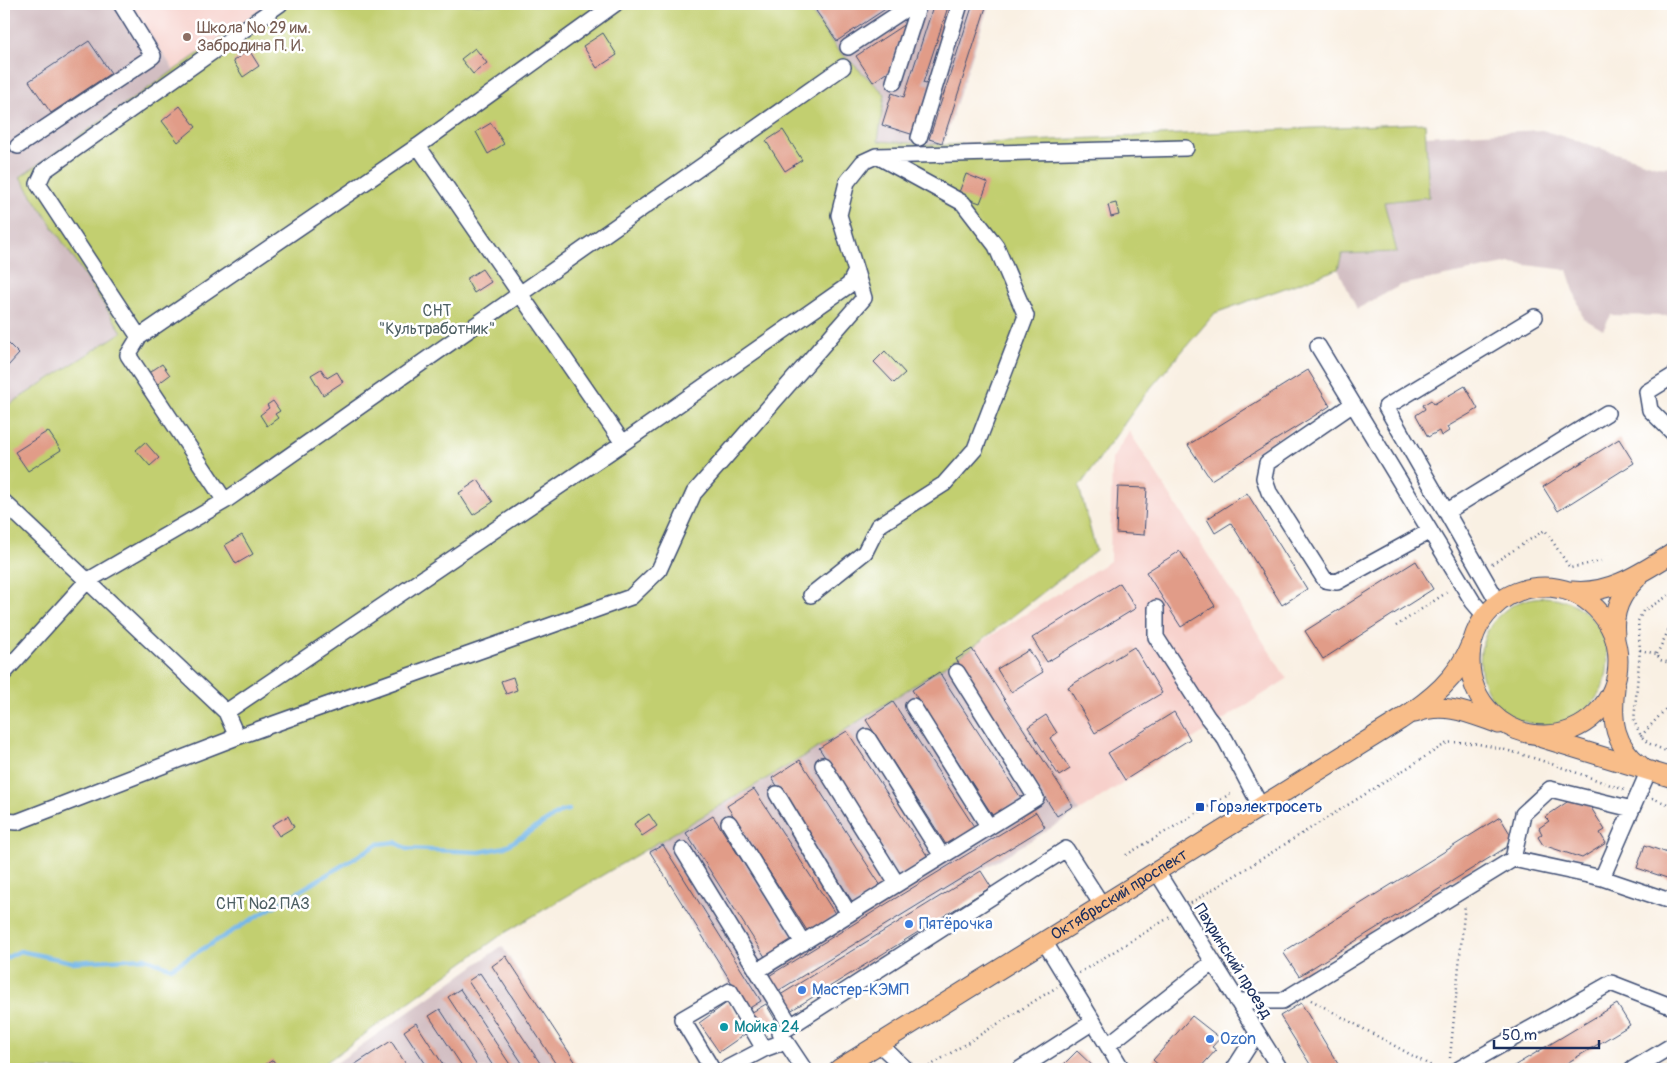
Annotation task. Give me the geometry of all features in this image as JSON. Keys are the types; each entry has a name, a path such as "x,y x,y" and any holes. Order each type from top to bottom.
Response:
{"main road":[{"path":"1673,553 1647,569 1602,590 1583,592 1562,588 1531,588 1518,591 1498,602 1485,616 1471,644 1469,659 1474,687 1490,712 1520,731 1673,778"},
{"path":"1647,569 1631,584 1619,602 1614,627 1617,650 1613,719 1618,740 1633,759 1649,770"},
{"path":"1562,588 1576,594 1598,610 1608,623 1617,650"},
{"name":"Октябрьский проспект","path":"839,1069 1400,720 1446,684 1462,665 1471,644"},
{"path":"1520,731 1555,734 1583,724 1604,704 1616,678"},
{"name":"Октябрьский проспект","path":"1400,720 1423,710 1444,708 1464,712 1520,731"}],"street":[{"path":"18,146 152,56 121,4"},
{"path":"138,337 38,184 44,171 280,4"},
{"path":"225,500 128,354 138,337 418,146 615,4"},
{"path":"848,47 913,4"},
{"path":"894,82 919,4"},
{"path":"919,138 960,4"},
{"path":"4,673 87,582 225,500 843,67"},
{"path":"418,146 624,443"},
{"path":"4,821 16,822 237,737 632,597 659,570 694,493 864,298 839,215 846,182 864,162 876,156 1186,148"},
{"path":"811,595 865,552 878,526 944,484 975,449 1026,316 996,246 963,203 876,156"},
{"path":"226,712 624,443 849,285 856,271"},
{"path":"1498,602 1386,407 1535,317"},
{"path":"1318,346 1472,602 1485,616"},
{"path":"1673,376 1647,392 1650,410 1673,433"},
{"path":"1353,404 1267,463 1264,478 1269,492 1325,580 1337,582 1430,531"},
{"path":"1446,512 1607,413"},
{"path":"4,502 226,712 237,737"},
{"path":"1156,608 1156,637 1208,718 1224,739 1261,807"},
{"path":"757,971 1036,798 957,672"},
{"path":"912,706 988,827"},
{"path":"867,737 942,856"},
{"path":"823,766 897,884"},
{"path":"1602,878 1649,770"},
{"path":"1513,859 1523,814 1550,789 1632,809"},
{"path":"777,794 849,914"},
{"path":"729,823 803,943"},
{"path":"804,1069 780,1033 1066,849 1102,905"},
{"path":"683,850 790,1026"},
{"path":"1238,1001 1282,1001 1513,859 1602,878 1673,902"},
{"name":"Пахринский проезд","path":"1157,872 1280,1069"},
{"path":"1044,942 1122,1069"},
{"path":"1108,1045 1213,962"},
{"path":"1454,1064 1611,983 1673,1007"},
{"path":"712,1069 682,1019 730,990 764,1049"},
{"path":"1020,1069 1093,1022"},
{"path":"1234,1069 1257,1033"},
{"path":"726,1069 764,1049 786,1041"},
{"path":"879,1044 906,1069"},
{"path":"1633,1069 1673,1045"}],"path":[{"path":"1481,572 1545,530 1570,568 1601,561"},
{"path":"1396,626 1461,584"},
{"path":"1673,594 1644,611 1638,621 1640,650 1634,720 1641,736 1655,747 1673,754"},
{"path":"1657,654 1669,630 1673,631"},
{"path":"1640,650 1657,654"},
{"path":"1657,654 1660,660 1673,664"},
{"path":"1641,736 1673,701"},
{"path":"925,1069 1447,743 1470,743 1499,748 1673,806"},
{"path":"1126,855 1230,794"},
{"path":"1454,1064 1466,888"},
{"path":"1297,992 1437,1069"}],"shaded area":[{"path":"4,4 131,4 174,70 20,177 122,332 4,408"},
{"name":"Школа № 29 им. Забродина П. И.","path":"131,4 270,4 174,70"},
{"path":"806,4 989,4 943,145 877,141 885,94 837,49"},
{"path":"1542,130 1657,166 1673,167 1673,316 1611,315 1603,330 1583,318 1567,270 1510,263 1401,285 1357,309 1338,269 1342,254 1384,202 1429,197 1426,136"},
{"path":"1129,431 1287,679 1079,811 973,647 1110,561 1112,459"},
{"path":"973,647 1079,811 746,1013 646,849 808,754"},
{"path":"502,946 580,1069 328,1069"}],"green space":[{"path":"270,4 806,4 837,49 885,94 878,141 943,145 1425,123 1429,197 1384,202 1397,252 1342,254 1338,269 1215,313 1147,392 1079,487 1096,551 973,647 808,754 501,935 317,1069 4,1069 4,408 122,332 20,177"},
{"path":"1544,597 1568,602 1589,616 1603,637 1608,661 1603,685 1589,706 1568,720 1544,725 1520,720 1499,706 1485,685 1480,661 1485,637 1499,616 1520,602"}],"building":[{"path":"4,4 14,4 4,10"},
{"path":"826,4 893,4 837,41 816,11"},
{"path":"934,4 949,4 923,83 930,85 914,135 882,125 892,93 904,97"},
{"path":"973,4 987,4 942,143 929,139"},
{"path":"905,24 889,71 873,82 856,56"},
{"path":"603,33 617,55 597,68 583,46"},
{"path":"89,41 111,73 51,113 29,81"},
{"path":"475,48 487,63 473,74 461,59"},
{"path":"249,50 259,66 243,77 233,61"},
{"path":"180,106 196,127 178,142 162,121"},
{"path":"491,123 504,144 488,154 476,132"},
{"path":"783,130 802,160 785,171 766,141"},
{"path":"966,174 988,183 980,203 958,195"},
{"path":"1116,203 1119,215 1111,217 1108,205"},
{"path":"482,269 491,282 474,293 466,279"},
{"path":"4,339 19,354 8,366 4,362"},
{"path":"885,351 905,373 894,383 874,362"},
{"path":"162,364 170,375 155,386 147,374"},
{"path":"321,369 327,378 337,372 343,382 323,395 311,375"},
{"path":"1308,370 1330,406 1211,480 1188,445"},
{"path":"1465,386 1478,409 1447,427 1449,431 1441,436 1439,431 1428,437 1416,415 1425,409 1423,405 1431,400 1434,404"},
{"path":"273,401 280,411 275,414 278,418 267,426 260,415 269,408 267,405"},
{"path":"48,431 61,450 28,471 15,452"},
{"path":"1619,439 1634,463 1558,511 1543,487"},
{"path":"145,442 159,458 150,466 136,450"},
{"path":"478,480 493,502 473,515 459,493"},
{"path":"1118,487 1147,488 1144,535 1116,533"},
{"path":"1247,493 1307,589 1282,605 1231,523 1215,533 1207,519"},
{"path":"242,535 253,554 236,564 225,545"},
{"path":"1180,551 1215,606 1181,627 1146,572"},
{"path":"1416,561 1433,589 1323,659 1305,631"},
{"path":"1120,583 1136,608 1047,662 1032,638"},
{"path":"1134,647 1162,693 1095,733 1068,687"},
{"path":"972,649 1073,806 1057,816 956,659"},
{"path":"1029,650 1043,672 1011,692 997,669"},
{"path":"939,672 1021,798 993,816 912,690"},
{"path":"513,677 517,690 506,694 501,681"},
{"path":"893,702 975,828 947,846 866,720"},
{"path":"1174,712 1190,739 1125,780 1108,753"},
{"path":"1046,715 1057,733 1050,738 1070,769 1059,776 1028,727"},
{"path":"847,731 928,857 901,875 819,748"},
{"path":"800,760 881,886 854,904 772,778"},
{"path":"754,789 836,915 808,932 727,806"},
{"path":"1570,800 1588,803 1605,830 1600,833 1606,843 1582,858 1543,845 1538,837 1542,834 1539,828 1549,821 1545,817"},
{"path":"1036,812 1045,827 773,994 764,979"},
{"path":"649,814 657,826 642,836 634,824"},
{"path":"288,816 294,827 279,836 272,825"},
{"path":"713,816 795,942 767,960 686,833"},
{"path":"1500,817 1515,842 1299,976 1283,952"},
{"path":"663,845 761,1001 748,1009 650,852"},
{"path":"1645,845 1673,855 1673,880 1637,868"},
{"path":"981,871 991,887 787,1013 777,997"},
{"path":"506,956 580,1069 559,1069 492,966"},
{"path":"480,973 544,1069 526,1069 468,981"},
{"path":"460,989 513,1069 495,1069 448,997"},
{"name":"Мойка 24","path":"728,1002 748,1032 719,1052 699,1023"},
{"path":"1301,1003 1341,1069 1313,1069 1280,1016"},
{"path":"766,1004 776,1021 760,1031 749,1014"},
{"path":"1617,1004 1630,1025 1557,1069 1509,1069"},
{"path":"440,1009 479,1069 464,1069 429,1016"},
{"path":"1192,1016 1220,1038 1212,1047 1216,1050 1199,1069 1161,1069 1153,1060"},
{"path":"416,1023 446,1069 429,1069 404,1031"},
{"path":"391,1041 409,1069 356,1069 354,1065"},
{"path":"1077,1051 1096,1069 1059,1069"},
{"path":"273,1060 278,1069 267,1069 265,1065"}],"waterway":[{"path":"4,959 20,951 72,962 145,958 171,968 378,844 395,842 407,849 480,852 505,847 562,811 569,810"}],"place":[{"name":"Школа № 29 им. Забродина П. И.","path":"187,37"},
{"name":"Горэлектросеть","path":"1200,807"},
{"name":"Пятёрочка","path":"909,924"},
{"name":"Мастер-КЭМП","path":"802,990"},
{"name":"Мойка 24","path":"724,1027"},
{"name":"Ozon","path":"1210,1039"}],"park label":[{"name":"СНТ \"Культработник\"","path":"437,320"},
{"name":"СНТ №2 ПАЗ","path":"263,904"}]}
